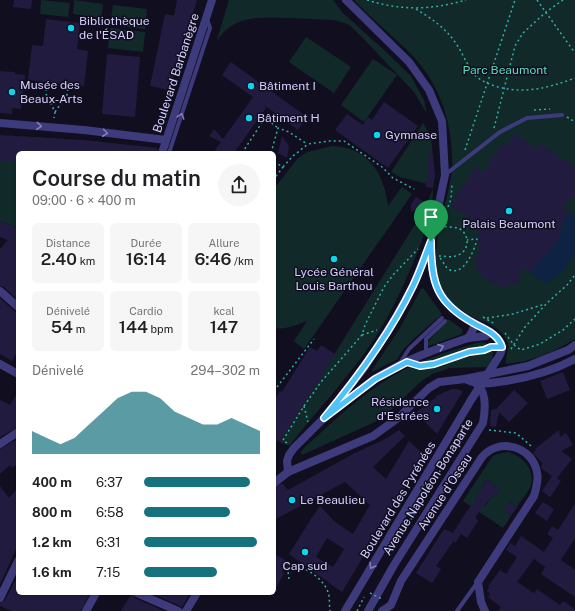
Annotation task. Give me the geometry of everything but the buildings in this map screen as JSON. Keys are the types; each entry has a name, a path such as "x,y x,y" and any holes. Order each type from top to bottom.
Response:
{"street":[{"name":"Boulevard Barbanègre","path":"163,151 212,0"},
{"path":"288,472 287,461 289,455 324,418 360,373 390,328 413,286 431,241 446,175 442,122 429,90 409,62 346,0"},
{"path":"0,123 71,129 166,140"},
{"path":"431,241 431,268 434,282 444,299 460,315 491,332 501,342 502,347"},
{"path":"0,291 16,305"},
{"path":"468,338 475,324"},
{"path":"324,418 369,384 403,364 426,353 468,338 486,336 491,332"},
{"path":"276,481 288,472 373,436 398,418 435,384 441,381 465,379 528,366 568,350 575,345"},
{"name":"Boulevard des Pyrénées","path":"345,611 471,400 501,353 502,347"},
{"path":"465,379 477,384 496,383 532,376 561,366 575,359"},
{"path":"0,364 16,373"},
{"path":"360,373 369,384"},
{"name":"Avenue Napoléon Bonaparte","path":"368,611 394,565 483,423 484,398 482,390 477,384"},
{"path":"0,444 16,433"},
{"name":"Avenue d'Ossau","path":"382,611 391,605 401,580 484,454 492,448 504,445 528,455"},
{"path":"485,611 481,602 478,582 534,496 538,474 528,455"},
{"path":"0,598 16,564"},
{"path":"86,611 95,595"},
{"path":"142,595 178,611"},
{"path":"186,611 196,595"}],"lane":[{"path":"169,151 210,28 206,17"},
{"path":"446,175 500,132 527,118 562,114"},
{"path":"403,364 409,349 443,320 426,339 426,353"},
{"path":"276,477 288,472"},
{"path":"457,611 478,582"}],"path":[{"path":"367,0 399,8 416,9 466,0"},
{"path":"465,152 515,0"},
{"path":"537,0 575,53"},
{"path":"494,128 515,46 523,33 546,12 564,0"},
{"path":"416,9 440,24 457,45 474,74 488,84 519,91 539,89 575,78"},
{"path":"47,84 46,94 55,112"},
{"path":"54,118 55,112 67,95 68,86"},
{"path":"243,151 265,118 278,128 289,132 308,144"},
{"path":"272,151 278,128"},
{"path":"276,176 293,156 308,144 329,141 344,142 382,167 393,178 414,189"},
{"path":"276,163 283,167"},
{"path":"438,262 438,256 460,255 466,248 467,240 465,234 458,228 442,226"},
{"path":"442,260 444,265 451,270 461,269 474,250 477,239 467,240"},
{"path":"362,336 365,325 384,287 392,275 419,248"},
{"path":"514,345 525,327 575,275"},
{"path":"486,318 513,314 547,303"},
{"path":"479,316 486,318 499,328"},
{"path":"504,332 514,345 521,350 540,344 563,330 575,318"},
{"path":"294,448 283,440 321,382 362,336 370,332 390,328"},
{"path":"276,388 314,339"},
{"path":"403,364 420,366 434,364 469,352 484,350 491,347 502,347"},
{"path":"304,406 308,422"},
{"path":"489,426 488,430 516,433 528,442 534,450 528,455"},
{"path":"396,545 458,441"},
{"path":"290,579 287,564 295,564 314,575 323,583 328,592 330,611"},
{"path":"370,593 382,600"},
{"path":"357,611 365,595"}],"green space":[{"path":"41,0 70,3 68,17 40,14"},
{"path":"74,0 103,4 101,18 73,14"},
{"path":"229,0 333,0 343,13 411,76 424,100 427,114 414,92 348,24 323,19 269,17 249,19 230,27 216,43"},
{"name":"Parc Beaumont","path":"354,0 575,0 575,339 542,356 506,364 508,345 504,335 490,324 463,312 454,305 443,291 437,270 436,247 452,167 451,142 446,114 436,88 429,76 411,54"},
{"path":"113,5 147,9 145,29 110,25"},
{"path":"110,28 145,32 143,52 108,48"},
{"path":"306,37 351,67 334,93 289,62"},
{"path":"373,59 397,75 364,122 341,105"},
{"path":"423,123 431,137 433,158 427,184 400,177 391,172"},
{"path":"332,146 355,151 364,157 372,164 383,183 388,206 402,187 412,194 304,349 294,341 307,321 287,328 276,328 276,186 297,159 307,152"},
{"path":"0,162 16,162 16,227 0,221"},
{"path":"433,188 430,215 422,241 410,271 385,321 355,366 290,445 280,442 422,213"},
{"path":"423,288 442,314 410,342 400,354 398,359 372,372 400,328 421,289"},
{"path":"448,319 463,330 462,334 429,346 427,344 428,342"},
{"path":"481,342 489,344 493,351 492,360 488,367 450,368 432,374 419,383 392,409 375,422 302,455 301,451 345,411 380,384 403,370 425,360"},
{"path":"508,452 523,460 527,464 532,479 530,488 517,507 510,502 505,511 511,516 503,528 463,501 492,457 497,454","holes":["486,480 500,489 485,506 475,499"]}],"water":[{"path":"569,212 575,215 575,255 563,271 546,284 530,273 556,243"}],"place":[{"name":"Bibliothèque de l'ÉSAD","path":"71,28"},
{"name":"Bâtiment I","path":"251,86"},
{"name":"Musée des Beaux-Arts","path":"12,92"},
{"name":"Bâtiment H","path":"249,118"},
{"name":"Gymnase","path":"377,135"},
{"name":"Palais Beaumont","path":"509,211"},
{"name":"Lycée Général Louis Barthou","path":"334,259"},
{"name":"Résidence d'Estrées","path":"437,409"},
{"name":"Le Beaulieu","path":"292,500"},
{"name":"Cap sud","path":"305,552"}],"route":[{"path":"431,241 431,268 434,282 444,299 460,315 491,332 501,342 502,347 491,347 484,350 469,352 434,364 420,366 407,362 399,365 375,379 324,418 364,368 395,319 413,286 431,241"}]}
